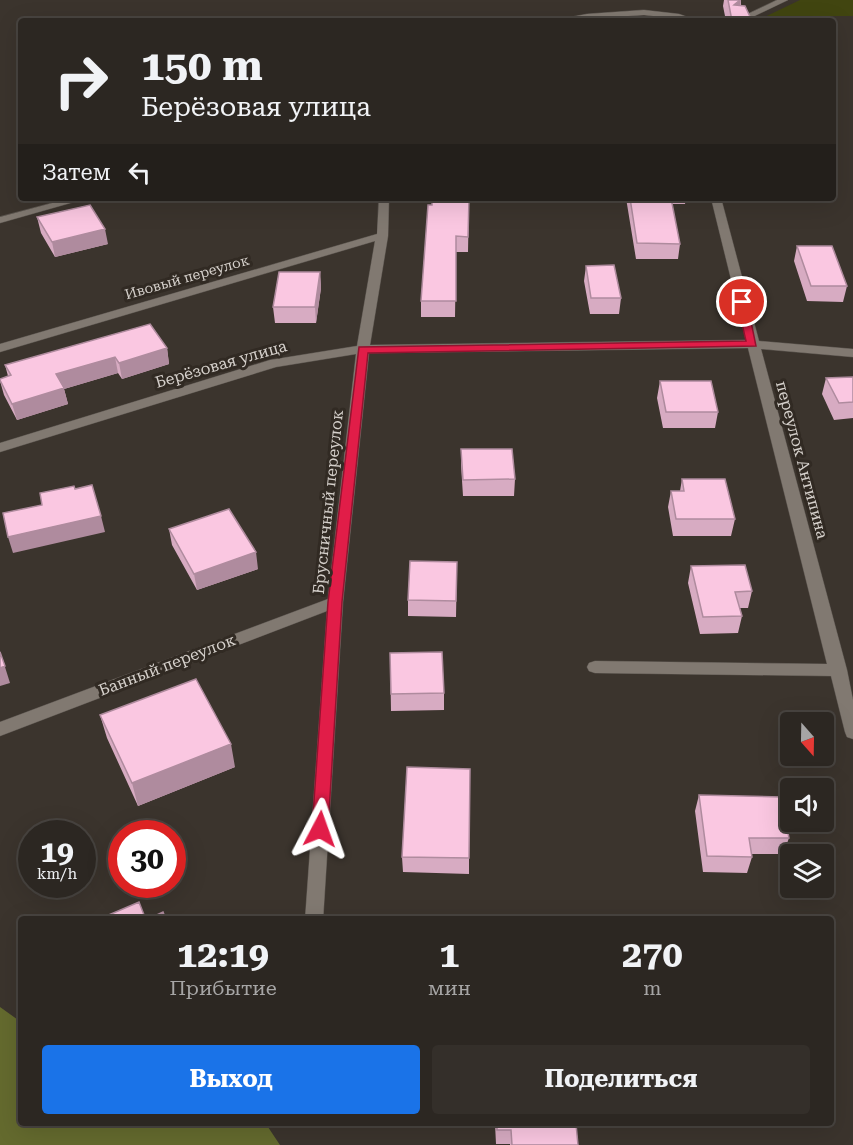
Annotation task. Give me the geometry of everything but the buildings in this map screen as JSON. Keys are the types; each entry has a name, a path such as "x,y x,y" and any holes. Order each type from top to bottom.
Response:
{"street":[{"path":"744,18 784,0"},
{"path":"578,18 618,13 679,18"},
{"path":"0,220 72,201"},
{"name":"Брусничный переулок","path":"314,916 335,602 363,349 382,236 384,201"},
{"name":"переулок Антипина","path":"717,201 752,344 839,670 853,732"},
{"name":"Ивовый переулок","path":"0,348 382,236"},
{"name":"Берёзовая улица","path":"0,448 274,363 363,349 752,344 853,353"},
{"name":"Банный переулок","path":"0,729 335,602"},
{"path":"595,667 839,670"}],"green space":[{"path":"800,0 853,0 853,16 762,18"},
{"path":"0,1007 18,1020 18,1126 267,1126 280,1145 0,1145"}],"route":[{"path":"320,829 335,602 363,349 752,344 742,302"}]}
